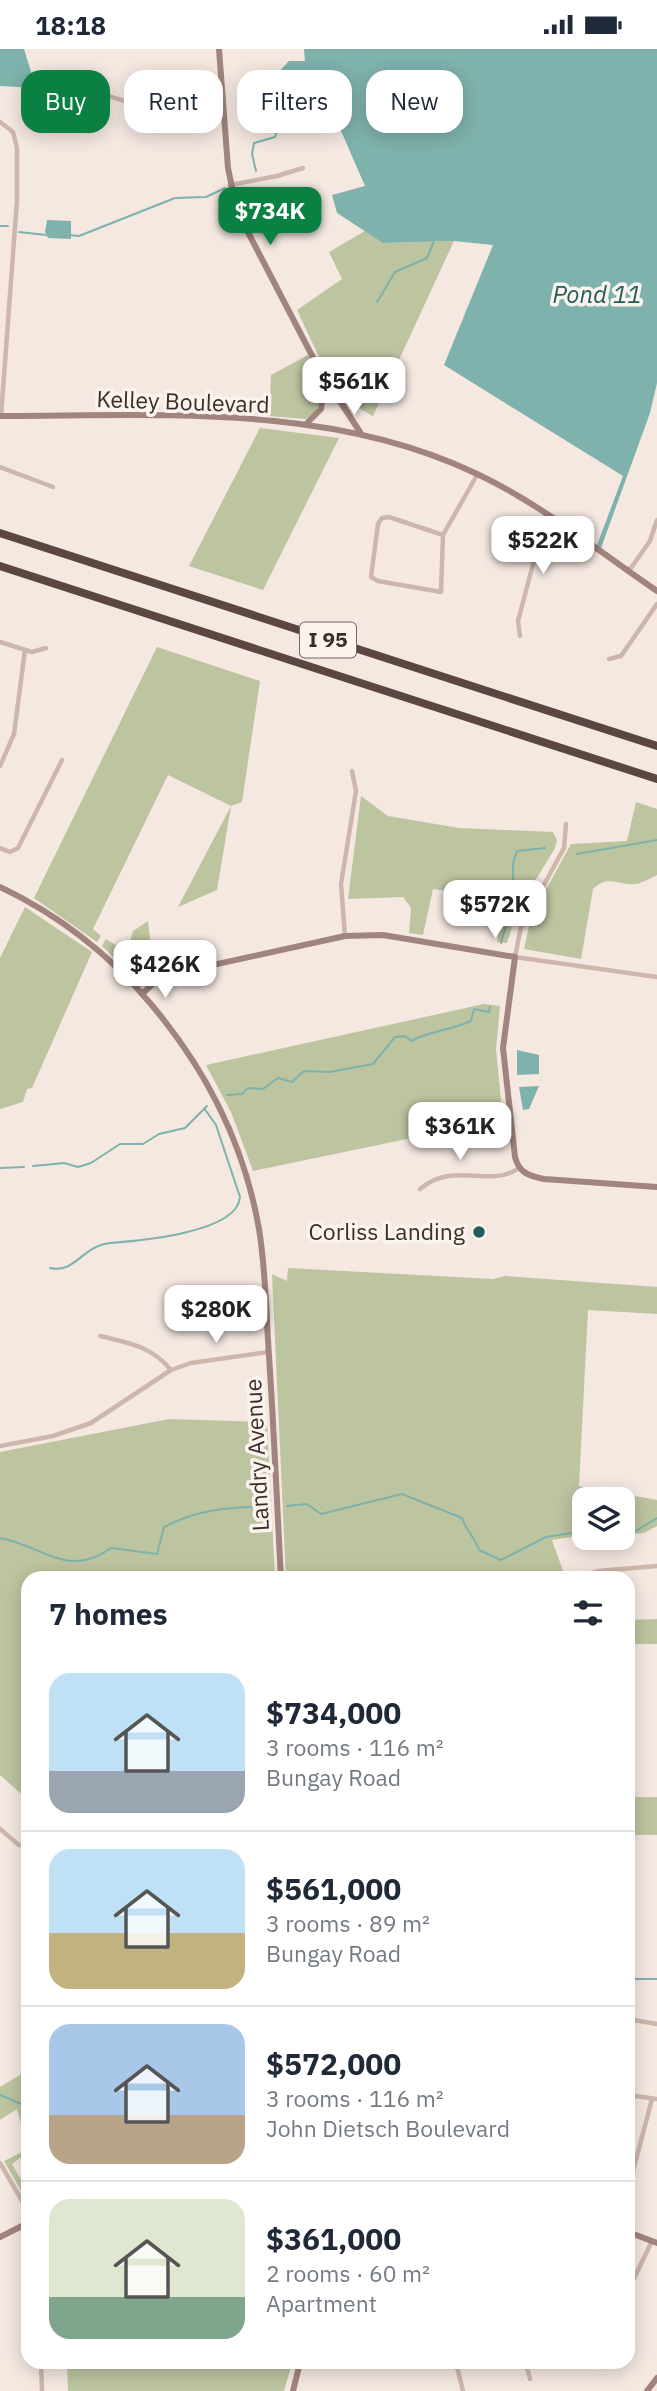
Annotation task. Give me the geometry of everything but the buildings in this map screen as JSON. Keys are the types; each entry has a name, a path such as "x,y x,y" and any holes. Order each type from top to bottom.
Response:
{"highway":[{"name":"I 95","path":"0,533 657,746"},
{"name":"I 95","path":"0,566 657,779"}],"street":[{"path":"219,49 221,70"},
{"path":"223,99 230,185 244,228 324,378 360,432"},
{"path":"0,122 13,132 18,155 0,416"},
{"path":"230,185 303,168"},
{"path":"306,424 321,409 324,378"},
{"name":"Kelley Boulevard","path":"0,416 227,418 306,424 360,432 412,446 478,474 657,591"},
{"path":"0,467 53,487"},
{"path":"443,535 389,517 382,518 378,524 371,577 377,581 441,592 443,535 478,474"},
{"path":"520,636 519,621 546,516"},
{"path":"625,569 631,568 650,541 657,520"},
{"path":"650,541 657,544"},
{"path":"609,659 621,656 657,604"},
{"path":"0,642 25,650 46,648"},
{"path":"0,766 14,734 25,650"},
{"path":"0,848 13,851 19,846 62,760"},
{"path":"345,936 341,884 356,791 352,771"},
{"path":"566,824 564,848 521,927 515,957 503,1048 515,1157 519,1168 528,1175 544,1179 657,1187"},
{"name":"Landry Avenue","path":"0,887 26,899 87,940 142,994 195,1061 235,1141 259,1229 281,1571"},
{"path":"142,994 156,981 172,974 345,936 383,935 657,977"},
{"path":"420,1189 434,1178 507,1175 519,1168"},
{"path":"100,1336 143,1346 159,1356 171,1370"},
{"path":"0,1447 53,1436 90,1423 171,1370 217,1357 268,1352"},
{"path":"598,1571 657,1566"},
{"path":"0,1829 19,1845"},
{"path":"635,2020 657,2024"},
{"path":"635,2096 654,2099 635,2166"},
{"path":"0,2163 21,2199"},
{"path":"0,2237 21,2226"},
{"path":"635,2235 655,2242 635,2278"},
{"path":"41,2369 42,2391"},
{"path":"293,2391 298,2369"},
{"path":"458,2369 463,2391"},
{"path":"528,2369 530,2379"},
{"path":"647,2391 657,2378"}],"green space":[{"path":"365,231 384,243 454,241 373,416 359,407 336,384 297,310 342,279 329,252"},
{"path":"308,355 321,389 319,405 314,413 306,419 269,416 271,375"},
{"path":"260,428 339,438 263,590 189,566"},
{"path":"157,647 260,681 242,802 231,806 168,775 93,929 101,936 97,942 34,898"},
{"path":"361,796 388,816 459,828 553,832 557,840 555,848 517,911 507,943 497,942 505,899 433,889 423,935 409,933 411,908 403,897 348,899"},
{"path":"636,802 657,809 657,875 636,884 604,882 593,889 581,959 524,949 531,917 571,844 627,841"},
{"path":"231,806 217,890 178,907"},
{"path":"25,907 92,952 32,1088 27,1089 23,1102 0,1109 0,958"},
{"path":"148,921 154,975 147,978 133,974 102,946 106,939 127,952 133,931"},
{"path":"484,1004 500,1006 496,1050 503,1119 253,1171 231,1112 206,1065"},
{"path":"288,1268 493,1279 505,1276 657,1287 657,1314 588,1310 579,1486 585,1487 572,1487 572,1537 552,1540 563,1571 286,1571 272,1274 287,1281"},
{"path":"169,1419 267,1422 275,1571 21,1571 21,1794 0,1775 0,1452"},
{"path":"635,1496 657,1500 657,1526 644,1533 635,1534"},
{"path":"657,1619 657,1644 635,1644 635,1620"},
{"path":"635,1797 657,1797 657,1835 635,1835"},
{"path":"21,2074 21,2123 17,2109 0,2120 0,2087"},
{"path":"21,2152 21,2157 12,2164 21,2180 21,2191 4,2161"},
{"path":"67,2369 290,2369 284,2391 68,2391"}],"water":[{"path":"0,49 24,49 30,70 21,70 21,87 0,86"},
{"name":"Pond 11","path":"304,49 657,49 657,383 650,413 601,548 597,545 623,476 444,365 493,245 454,241 383,243 337,213 332,195 365,186 342,133 352,133 352,70 281,70 289,61 305,61"},
{"path":"47,220 71,221 71,239 48,238 45,232"},
{"path":"517,1050 539,1055 539,1074 517,1075"},
{"path":"539,1086 529,1109 523,1110 519,1087"}],"waterway":[{"path":"256,171 252,154 254,143 275,137 276,133"},
{"path":"69,235 79,236 175,198 206,197 225,188"},
{"path":"0,226 8,226"},
{"path":"19,232 46,235"},
{"path":"377,302 395,272 427,258 434,241"},
{"path":"577,854 657,840"},
{"path":"501,943 513,901 513,863 517,851 545,848"},
{"path":"227,1095 242,1094 248,1088 263,1089 278,1078 292,1082 304,1071 330,1072 373,1064 395,1037 405,1036 411,1041 456,1027 471,1021 474,1009 489,1012 490,1007"},
{"path":"33,1166 64,1163 78,1167 91,1163 120,1144 143,1144 159,1134 185,1128 207,1106"},
{"path":"50,1268 59,1269 73,1264 100,1245 162,1237 205,1227 223,1219 235,1209 240,1197 216,1125 204,1108"},
{"path":"0,1168 24,1167"},
{"path":"287,1506 307,1504 321,1514 402,1494 462,1518 479,1550 501,1560 546,1537 572,1533"},
{"path":"0,1538 69,1561 96,1557 111,1548 157,1554 164,1527 177,1521 214,1510 267,1507"},
{"path":"635,1531 657,1518"},
{"path":"635,1979 657,1979"},
{"path":"0,2095 21,2104"}],"place":[{"name":"Corliss Landing","path":"479,1232"}]}
